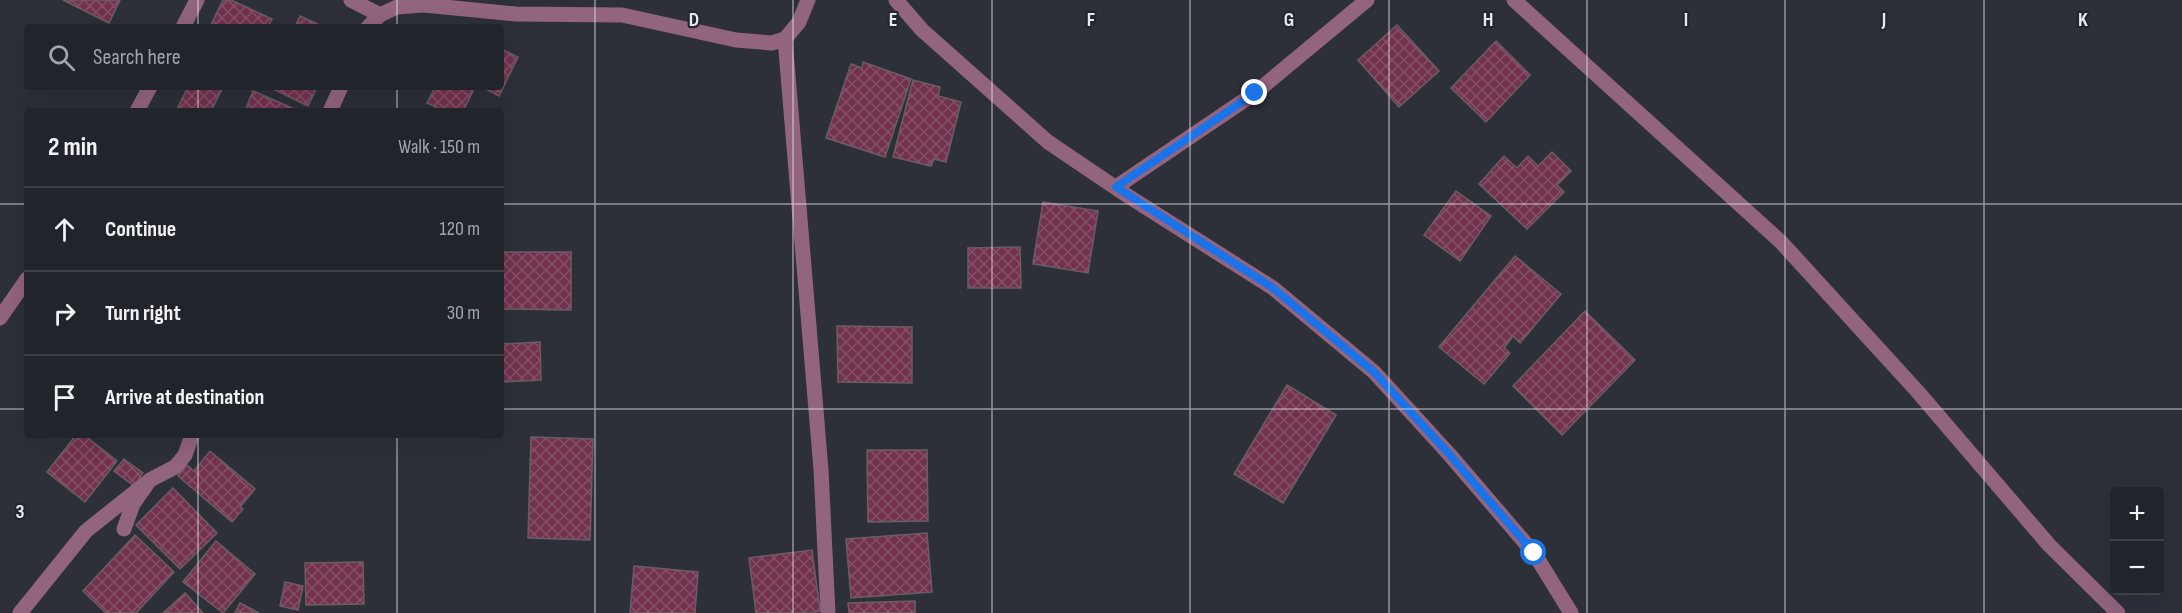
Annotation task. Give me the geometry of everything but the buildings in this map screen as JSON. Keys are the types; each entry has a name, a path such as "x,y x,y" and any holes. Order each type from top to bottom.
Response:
{"street":[{"path":"185,24 197,0"},
{"path":"351,0 381,15"},
{"path":"371,24 381,15 397,7 424,5 516,14 622,15 736,40 772,43 785,39 799,22 808,0"},
{"path":"896,0 922,30 1048,142 1273,288 1374,372 1449,454 1534,553 1571,613"},
{"path":"1116,187 1255,93 1367,0"},
{"path":"1514,0 1781,242 1918,392 2049,545 2118,613"},
{"path":"785,39 821,470 828,613"},
{"path":"139,108 148,90"},
{"path":"331,108 340,90"},
{"path":"0,318 24,283"},
{"path":"20,613 86,531 150,480 175,467 185,454 191,438"},
{"path":"124,529 133,504 150,480"}],"route":[{"path":"1255,93 1116,187 1273,288 1374,372 1449,454 1534,553"}]}
